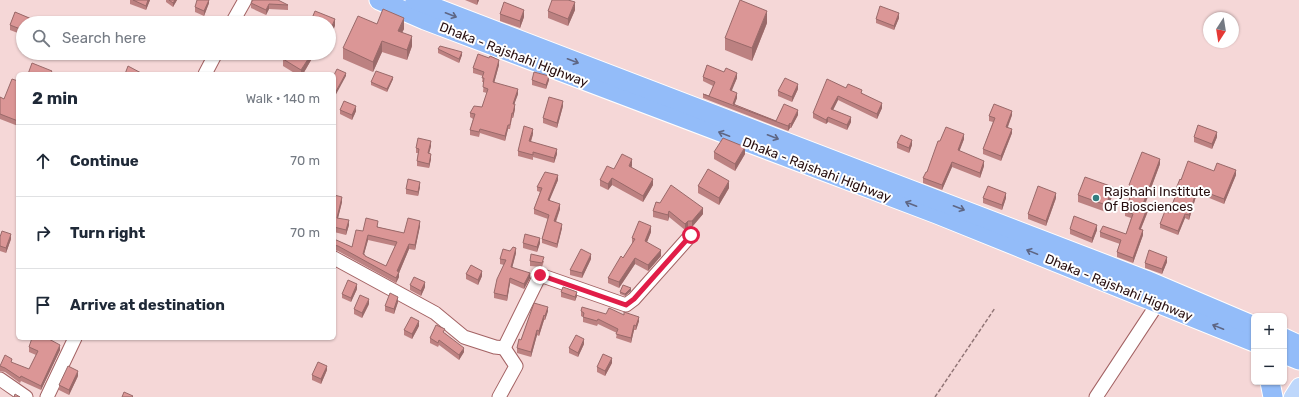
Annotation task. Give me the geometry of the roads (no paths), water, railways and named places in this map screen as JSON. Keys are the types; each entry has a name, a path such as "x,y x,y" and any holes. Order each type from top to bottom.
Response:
{"highway":[{"name":"Dhaka - Rajshahi Highway","path":"379,0 440,26 936,214 1246,338"},
{"name":"Dhaka - Rajshahi Highway","path":"415,0 1146,280 1251,325"},
{"path":"1287,339 1299,345"},
{"path":"1287,355 1299,360"},
{"path":"1271,385 1274,397"}],"main road":[{"path":"1292,397 1299,386"}],"street":[{"path":"236,16 245,0"},
{"path":"206,72 212,60"},
{"path":"504,348 540,275 626,305 634,299 691,235"},
{"path":"336,259 435,313 464,337 495,347 504,348 516,366 498,397"},
{"path":"1096,397 1158,303"},
{"path":"47,397 74,340"},
{"path":"0,379 26,397"}],"place":[{"name":"Rajshahi Institute Of Biosciences","path":"1096,198"}]}
